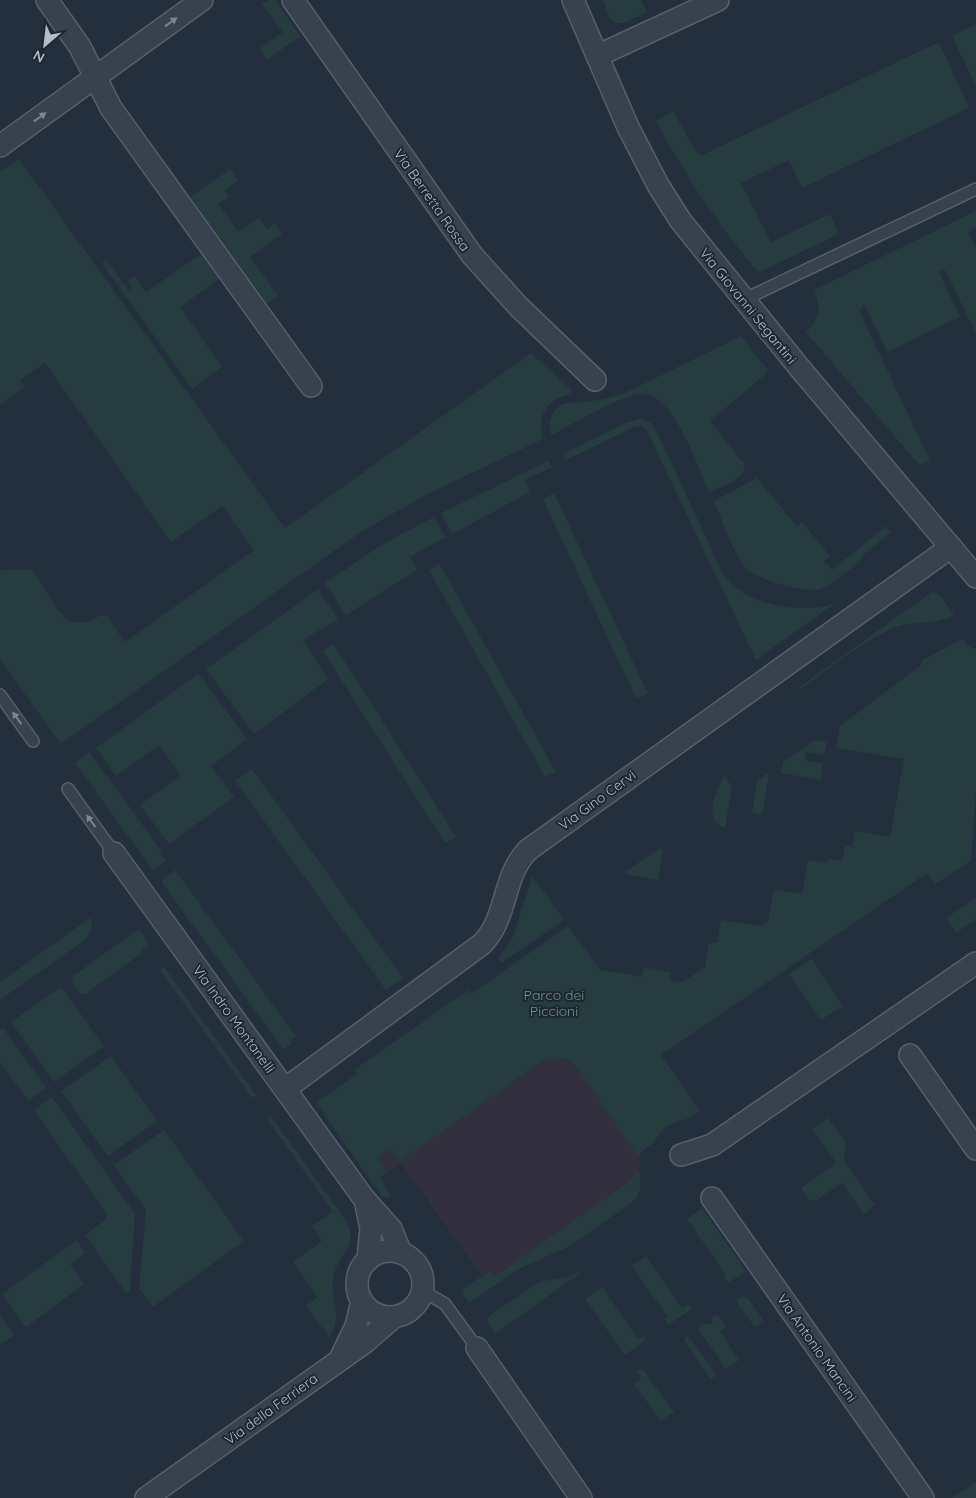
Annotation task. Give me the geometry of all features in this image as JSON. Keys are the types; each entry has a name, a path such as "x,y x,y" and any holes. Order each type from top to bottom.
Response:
{"street":[{"path":"47,0 80,47 112,108 311,386"},
{"path":"0,146 202,0"},
{"name":"Via Berretta Rossa","path":"293,0 472,255 519,307 595,380"},
{"name":"Via Giovanni Segantini","path":"573,0 628,127 658,185 697,244 976,577"},
{"path":"598,56 718,0"},
{"name":"Via Gino Cervi","path":"285,1089 482,944 494,931 515,866 528,850 952,548"},
{"name":"Via Indro Montanelli","path":"114,852 365,1200 372,1228 368,1260"},
{"path":"681,1155 712,1145 976,963"},
{"path":"910,1055 976,1149"},
{"name":"Via Antonio Mancini","path":"712,1198 922,1498"},
{"path":"365,1200 391,1229 401,1253"},
{"path":"340,1360 356,1326 362,1302 357,1280 359,1272 368,1260 384,1252 401,1253 419,1268 423,1291"},
{"name":"Via della Ferriera","path":"146,1498 372,1337 394,1317 413,1308 423,1291"},
{"path":"362,1302 374,1313 394,1317"},
{"path":"477,1348 581,1498"}],"lane":[{"path":"743,300 976,190"},
{"path":"0,695 33,741"},
{"name":"Via Indro Montanelli","path":"68,788 114,852"},
{"path":"423,1291 445,1304 477,1348"}],"shaded area":[{"path":"552,1058 559,1058 573,1063 586,1078 638,1155 639,1170 631,1180 495,1276 491,1270 482,1276 401,1163 387,1172 377,1157 390,1148 399,1161 537,1065"}],"green space":[{"path":"268,0 275,0 300,36 267,60 259,49 283,32 262,4"},
{"path":"603,0 641,0 646,10 645,13 624,23 615,23 610,19"},
{"path":"976,24 976,86 952,36"},
{"path":"939,42 969,108 802,188 789,160 741,183 771,242 830,214 839,234 760,272 742,253 715,217 678,161 656,121 673,111 696,152 702,155"},
{"path":"19,159 285,528 531,353 573,391 553,401 545,410 541,421 543,439 424,496 364,530 62,743 0,660 0,570 30,569 64,617 80,623 106,615 125,642 254,550 222,506 171,542 45,363 20,380 25,387 0,405 0,172"},
{"path":"230,169 238,181 225,190 229,197 218,204 238,232 259,218 267,229 275,223 282,234 250,257 278,296 267,304 190,197"},
{"path":"976,211 976,227 968,232 976,249 976,333 945,270 938,270 960,317 887,352 864,304 859,311 930,460 919,465 806,332 814,323 818,312 818,302 814,290"},
{"path":"201,254 219,279 180,307 222,367 192,389 102,263 106,260 129,290 132,288 128,281 135,276 146,292"},
{"path":"741,336 767,369 767,373 710,421 745,465 740,475 731,482 709,492 692,450 674,418 653,397 642,394 622,399 551,435 551,417 563,404 600,400 623,394"},
{"path":"642,418 651,423 657,432 722,572 732,584 758,600 773,604 804,608 834,604 756,660 646,429 641,426 634,427 566,460 563,454 623,424"},
{"path":"548,461 552,467 525,480 530,492 452,534 441,513"},
{"path":"757,478 797,526 802,522 830,556 824,561 832,570 886,526 891,532 862,556 861,560 842,576 820,589 803,589 769,581 750,572 740,560 731,544 714,501"},
{"path":"554,493 648,694 636,698 543,499"},
{"path":"434,517 446,537 410,557 417,570 346,615 325,583 383,544"},
{"path":"439,563 556,772 545,777 429,570"},
{"path":"318,589 338,619 303,640 328,679 254,734 206,669"},
{"path":"932,592 939,594 954,614 932,622 907,624 891,629 856,649 801,689 798,688"},
{"name":"Parco dei Piccioni","path":"963,639 966,645 976,649 976,791 971,861 935,884 927,873 661,1055 700,1111 689,1118 666,1126 653,1143 641,1152 639,1158 577,1067 568,1060 558,1058 547,1060 537,1065 400,1161 390,1148 377,1157 387,1172 380,1178 391,1196 387,1198 380,1194 316,1103 357,1074 354,1070 468,990 471,994 568,926 602,972 605,970 641,977 644,967 671,972 670,981 683,982 705,967 709,943 717,943 721,920 761,926 768,921 774,889 802,894 808,860 827,863 828,859 842,861 845,846 852,847 855,831 890,837 904,759 836,748 840,726 920,666 922,660"},
{"path":"333,643 456,837 445,843 323,651"},
{"path":"198,674 247,739 211,766 234,797 169,844 140,805 181,775 159,745 116,776 96,748"},
{"path":"815,740 827,742 824,755 806,752 804,760 823,764 821,780 781,773 783,762"},
{"path":"89,752 161,850 159,852 166,861 153,870 75,763"},
{"path":"252,769 403,978 386,990 235,781"},
{"path":"769,774 762,814 752,813 757,781"},
{"path":"725,776 732,787 725,828 718,824 712,813 714,799"},
{"path":"660,848 663,849 658,880 625,872"},
{"path":"175,870 296,1036 290,1040 292,1043 284,1050 161,881"},
{"path":"532,876 564,920 501,963 498,958 512,940"},
{"path":"976,898 976,919 956,933 946,918"},
{"path":"90,918 92,920 91,932 85,940 0,1000 0,982"},
{"path":"139,929 148,941 148,946 141,951 143,952 85,994 81,994 71,980 73,976"},
{"path":"812,959 843,1006 821,1020 789,974"},
{"path":"164,967 256,1095 252,1098 160,970"},
{"path":"61,987 104,1046 54,1082 11,1022"},
{"path":"3,1028 46,1088 28,1101 0,1063 0,1030"},
{"path":"111,1056 157,1121 108,1156 61,1091"},
{"path":"52,1097 135,1214 130,1290 126,1293 85,1235 106,1219 107,1214 34,1110"},
{"path":"271,1116 346,1221 350,1230 351,1238 349,1244 338,1263 333,1280 336,1320 330,1337 306,1306 318,1297 293,1262 322,1241 312,1226 333,1212 267,1119"},
{"path":"828,1118 846,1142 844,1161 875,1205 864,1214 842,1183 815,1201 810,1200 801,1188 834,1165 835,1161 812,1129"},
{"path":"164,1130 244,1241 153,1307 139,1289 146,1210 114,1165"},
{"path":"639,1170 639,1193 630,1204 570,1246 519,1269 469,1303 462,1293 463,1289 491,1270 495,1276 631,1180"},
{"path":"702,1208 746,1271 728,1283 724,1277 726,1275 687,1219"},
{"path":"77,1240 85,1253 70,1264 84,1284 26,1327 2,1294"},
{"path":"646,1256 682,1308 689,1304 692,1309 668,1325 665,1320 668,1317 632,1266"},
{"path":"586,1269 495,1334 487,1322 489,1316 539,1282 569,1277"},
{"path":"602,1287 638,1339 643,1336 646,1340 625,1355 585,1299"},
{"path":"743,1296 748,1298 764,1321 755,1327 737,1303 737,1300"},
{"path":"718,1315 726,1327 720,1332 739,1360 726,1369 699,1330 699,1327 705,1323 708,1325 713,1323 712,1318"},
{"path":"0,1316 14,1335 0,1345"},
{"path":"688,1336 717,1375 711,1379 685,1342 685,1338"},
{"path":"642,1368 674,1412 661,1421 634,1384 641,1379 637,1371"},
{"path":"976,1482 976,1498 952,1498"}]}
